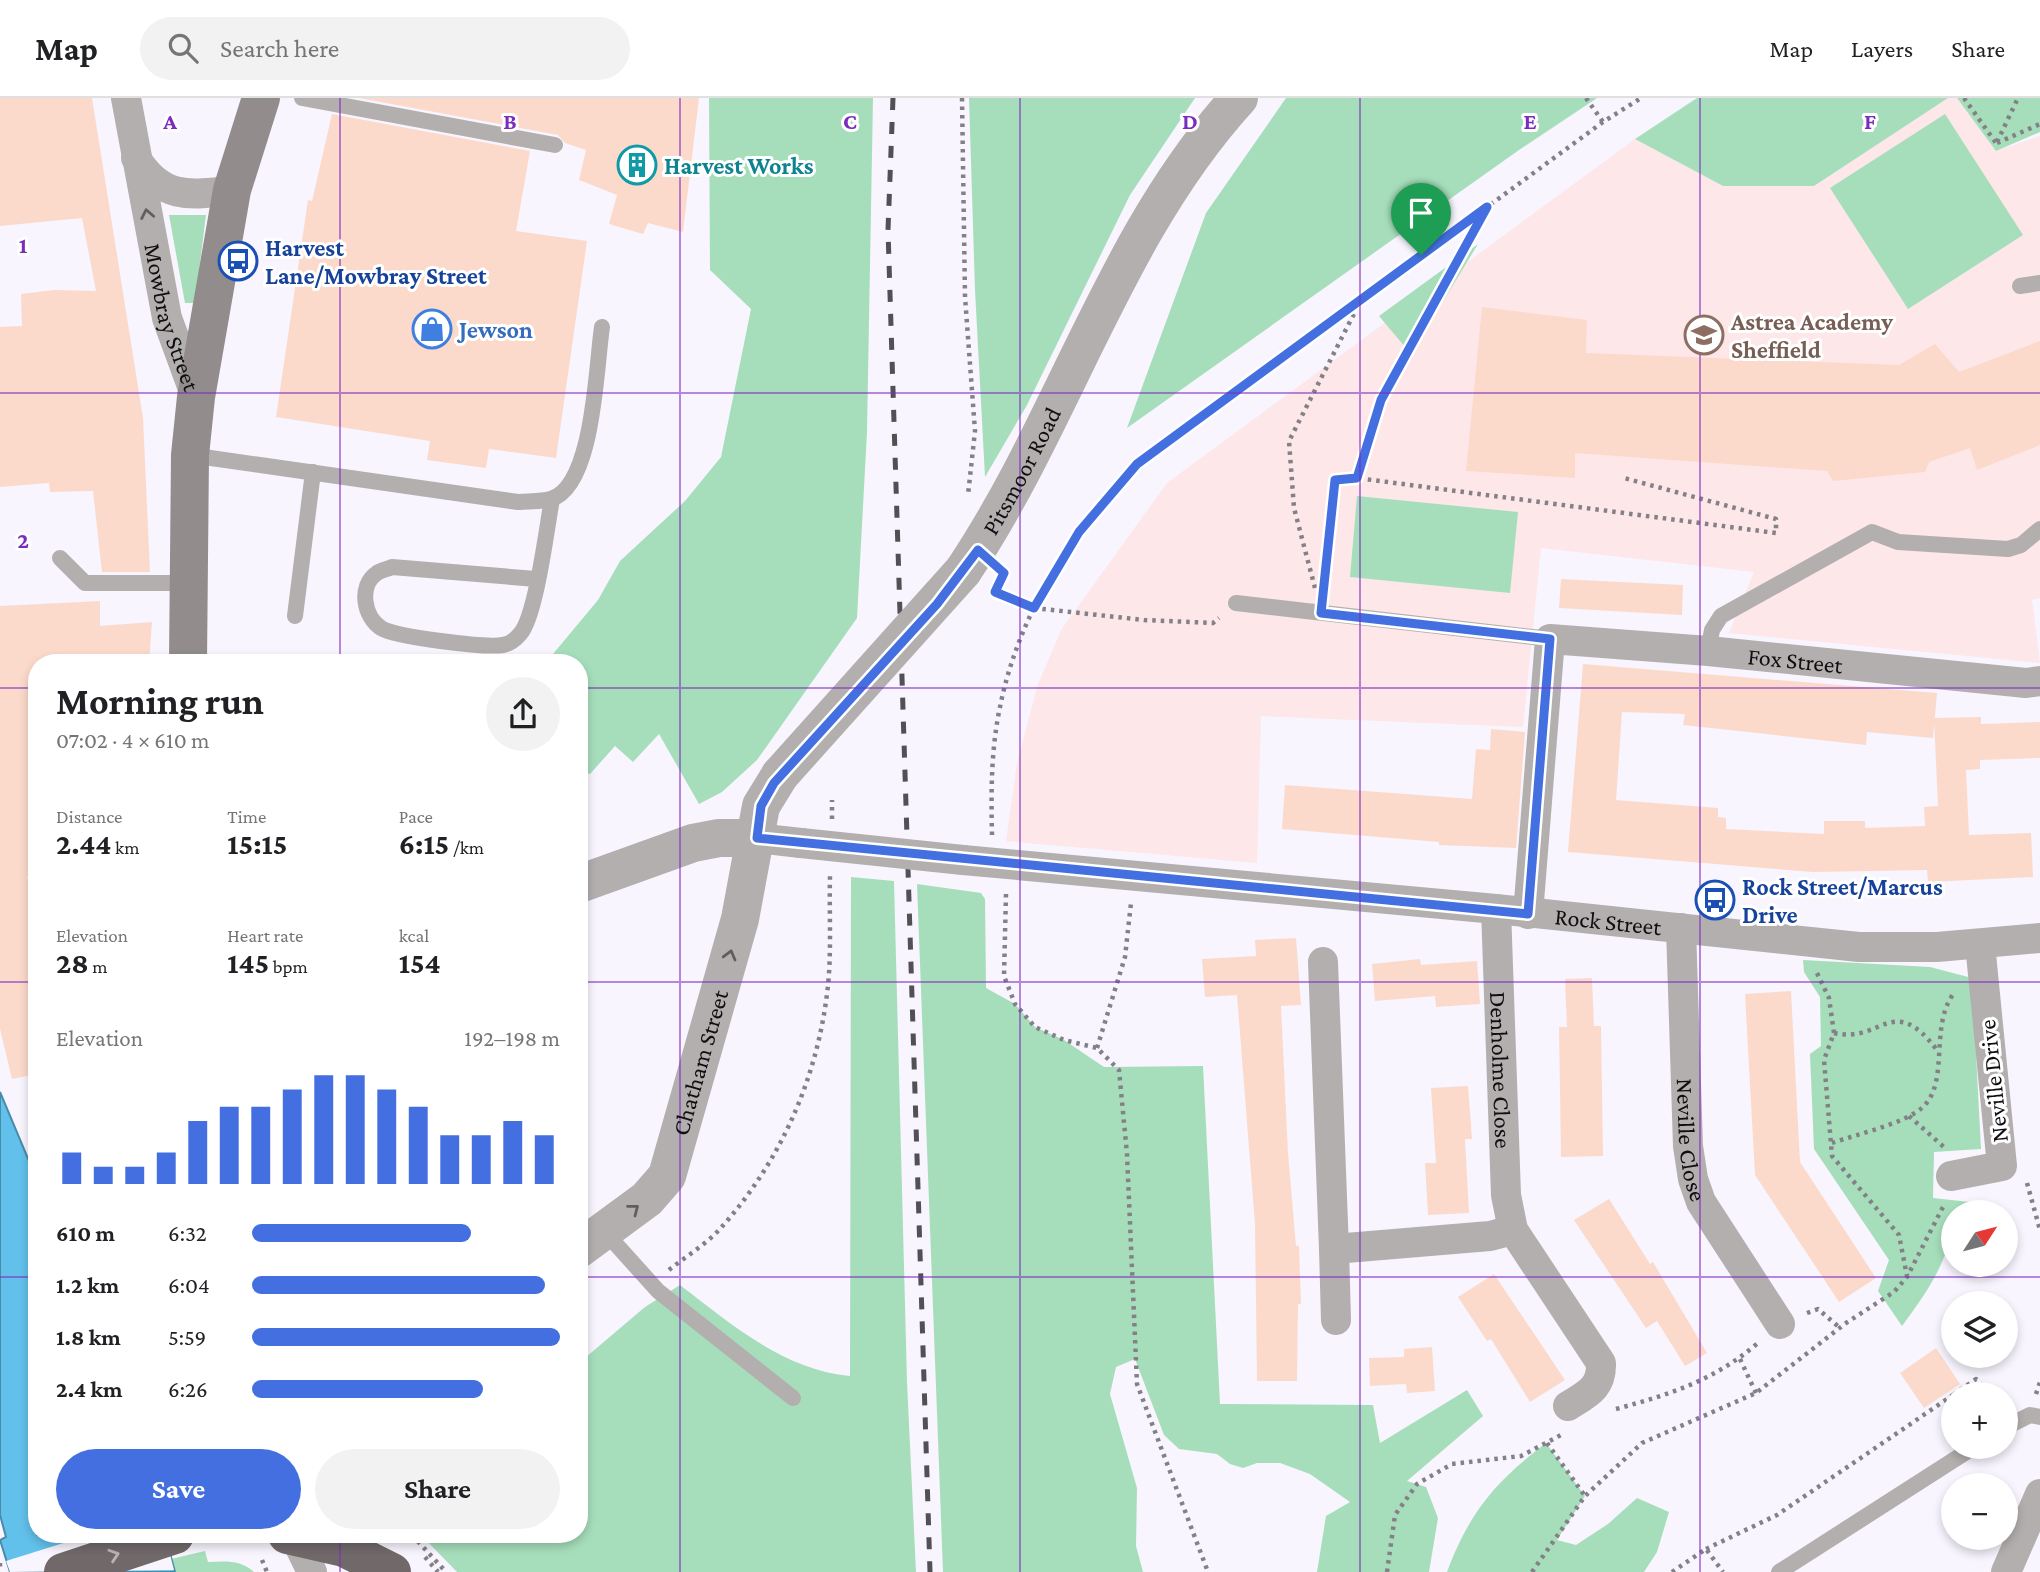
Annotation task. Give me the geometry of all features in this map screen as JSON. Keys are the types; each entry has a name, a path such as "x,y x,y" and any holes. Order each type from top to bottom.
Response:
{"highway":[{"path":"63,1572 152,1543"},
{"path":"322,1543 361,1554"}],"main road":[{"path":"196,397 232,190 261,98"},
{"name":"Mowbray Street","path":"188,654 190,455 196,397"}],"street":[{"name":"Mowbray Street","path":"126,98 167,318 196,397"},
{"name":"Pitsmoor Road","path":"757,838 761,806 780,775 970,561 1017,482 1136,242 1194,152 1239,98"},
{"path":"136,158 151,178 184,195 232,190"},
{"path":"1528,914 1550,639"},
{"name":"Fox Street","path":"1550,639 1708,651 2025,683 2040,681"},
{"path":"588,881 693,843 719,838 757,838"},
{"name":"Rock Street","path":"757,838 1859,947 1980,944 2040,938"},
{"name":"Chatham Street","path":"588,1240 659,1187 672,1163 740,919 757,838"},
{"name":"Denholme Close","path":"1496,909 1506,1195 1513,1230 1601,1363 1602,1378 1594,1389 1568,1406"},
{"name":"Neville Close","path":"1681,928 1688,1146 1693,1179 1702,1202 1780,1324"},
{"name":"Neville Drive","path":"1951,1176 2002,1166 1980,944"},
{"path":"1324,962 1336,1320"},
{"path":"1334,1249 1490,1236 1513,1230"},
{"path":"2007,1572 2040,1494"},
{"path":"298,1543 312,1572"}],"lane":[{"path":"302,98 555,145"},
{"path":"2020,286 2040,283"},
{"path":"190,455 518,502 552,499 571,484 584,457 601,327"},
{"path":"295,616 313,472"},
{"path":"536,579 392,568 377,573 368,584 365,600 369,616 389,632 489,646 507,644 527,625 552,499"},
{"path":"1708,651 1712,630 1721,616 1872,532 1898,541 2008,549 2021,545 2040,529"},
{"path":"60,558 85,583 189,583"},
{"path":"1236,603 1550,639"},
{"path":"588,1243 652,1284 793,1398"},
{"path":"2018,1421 2030,1415 2040,1417"},
{"path":"1779,1572 1955,1459"}],"path":[{"path":"962,98 965,297 975,430 967,504"},
{"path":"1586,98 1603,122"},
{"path":"1208,1572 1137,1384 1127,1154 1119,1070 1097,1048 1064,1041 1035,1027 1015,1004 1004,976 993,754 999,709 1012,664 1034,608 1079,532 1137,464 1603,122 1641,98"},
{"path":"1964,98 1996,143"},
{"path":"1996,143 2018,98"},
{"path":"1996,143 2040,124"},
{"path":"1357,478 1381,400 1487,207"},
{"path":"1321,613 1294,508 1289,441 1361,300"},
{"path":"1321,613 1335,480 1357,478 1776,533 1776,519 1624,478"},
{"path":"970,561 1004,573 995,592 1034,608 1144,620 1213,623 1236,603"},
{"path":"832,800 832,827"},
{"path":"652,1284 718,1231 758,1180 790,1128 818,1050 828,992 831,869"},
{"path":"1097,1048 1125,957 1134,876"},
{"path":"1793,940 1821,979 1829,998 1834,1033 1824,1060 1832,1156 1899,1236 1907,1277"},
{"path":"1832,1143 1909,1116 1925,1106 1937,1082 1942,1013 1953,994 1970,984 1983,981"},
{"path":"1834,1033 1849,1036 1888,1022 1908,1022 1924,1032 1938,1051"},
{"path":"1532,1572 1585,1496 1642,1443 1756,1393 1846,1323 1894,1292 1907,1277 1951,1191 1950,1157 1941,1142 1909,1116"},
{"path":"2002,1166 2023,1169 2040,1230"},
{"path":"1740,1359 1756,1393"},
{"path":"1672,1572 1706,1549 1777,1515 1941,1403"},
{"path":"1546,1443 1585,1496"},
{"path":"419,1543 446,1572"},
{"path":"267,1572 274,1547"},
{"path":"1706,1549 1723,1572"},
{"path":"0,1563 0,1569"}],"shaded area":[{"name":"Astrea Academy Sheffield","path":"1948,98 1957,98 1996,151 2040,136 2040,598 2032,600 2040,663 1729,633 1754,572 1541,548 1523,727 1261,716 1257,863 1006,841 1017,763 1037,687 1061,630 1167,483 1635,139 1723,186 1814,186"}],"green space":[{"path":"709,98 873,98 867,432 857,618 757,760 722,792 699,804 659,734 633,762 615,746 588,774 588,654 553,654 598,600 620,561 685,501 721,457 751,309 710,270"},
{"path":"969,98 1195,98 1130,195 1027,405 985,477 975,290"},
{"path":"1286,98 1597,98 1519,150 1127,428 1206,213"},
{"path":"1697,98 1948,98 1814,186 1723,186 1635,139"},
{"path":"1957,98 2040,98 2040,132 1996,151"},
{"path":"1945,114 2023,235 1908,309 1830,188"},
{"path":"169,215 206,215 195,303 185,303"},
{"path":"1478,244 1411,354 1379,316"},
{"path":"1357,496 1518,512 1510,593 1350,577"},
{"path":"851,877 894,881 907,1382 916,1572 457,1572 429,1543 588,1543 588,1355 645,1307 680,1285 759,1343 781,1355 826,1372 850,1376"},
{"path":"917,884 981,893 985,899 986,988 1015,1004 1035,1027 1064,1040 1104,1067 1203,1066 1220,1404 1373,1405 1380,1443 1467,1390 1483,1416 1407,1481 1426,1487 1438,1518 1429,1572 1317,1572 1326,1516 1350,1502 1310,1474 1280,1463 1257,1463 1243,1468 1230,1464 1217,1454 1179,1449 1164,1435 1135,1359 1116,1367 1110,1394 1137,1488 1136,1546 1143,1572 943,1572"},
{"path":"1803,960 1930,967 1972,978 1981,1149 1934,1152 1933,1198 1952,1200 1941,1200 1941,1264 1929,1287 1902,1326 1878,1291 1889,1260 1814,1149 1810,1054 1821,1046 1820,997 1804,972"},
{"path":"1546,1443 1585,1496 1557,1540 1576,1545 1608,1524 1637,1498 1669,1512 1657,1552 1644,1572 1447,1572 1465,1532 1486,1499 1512,1471"},
{"path":"205,1551 208,1562 239,1563 254,1572 167,1572 174,1570 171,1559"}],"water":[{"path":"0,1092 28,1159 28,1543 167,1543 175,1572 10,1572 0,1540 6,1537 0,1515"}],"pier":[{"path":"63,1543 167,1543 174,1570 10,1572 6,1561"}],"building":[{"path":"0,98 92,98 143,418 150,572 102,572 93,491 50,492 49,483 0,487 0,327 22,326 21,294 54,290 96,291 82,218 0,226"},
{"name":"Harvest Works","path":"359,98 699,98 683,232 648,223 643,234 609,224 617,195 579,180 586,150 565,143 558,135"},
{"name":"Jewson","path":"332,114 530,151 516,231 587,241 556,458 489,449 486,468 427,460 430,441 276,417 308,200 312,201"},
{"path":"1482,307 1587,320 1586,353 1899,365 1935,344 1959,372 2040,341 2040,445 1977,470 1970,448 1929,462 1925,472 1833,481 1827,471 1575,453 1575,478 1466,471"},
{"path":"1561,579 1683,585 1682,615 1559,608"},
{"path":"100,601 100,626 152,622 150,654 28,654 28,1076 12,1079 0,1029 0,606"},
{"path":"1583,664 1937,693 1935,718 1981,717 1981,724 2040,722 2040,758 1980,760 1980,769 1966,770 1969,835 2031,833 2033,877 1928,882 1927,870 1813,872 1568,852","holes":["1622,712 1685,714 1683,725 1866,745 1867,732 1933,738 1934,724 1938,806 1924,807 1925,826 1865,828 1865,821 1824,821 1824,834 1726,829 1726,818 1718,817 1718,808 1616,800"]},
{"path":"1491,729 1525,732 1516,848 1439,845 1439,842 1282,829 1285,785 1472,799 1476,749 1490,750"},
{"path":"1296,938 1301,1005 1281,1006 1288,1153 1296,1246 1299,1246 1301,1304 1298,1304 1297,1381 1257,1381 1255,1224 1237,995 1205,997 1202,959 1256,956 1255,940"},
{"path":"1420,959 1421,965 1477,961 1480,1004 1436,1007 1435,996 1375,1001 1372,964"},
{"path":"1592,978 1594,1026 1601,1026 1603,1156 1561,1157 1559,1027 1567,1027 1565,979"},
{"path":"1791,991 1800,1162 1876,1278 1839,1302 1755,1175 1745,994"},
{"path":"1468,1086 1472,1139 1465,1139 1469,1213 1428,1215 1425,1163 1436,1163 1431,1088"},
{"path":"1609,1199 1650,1264 1653,1262 1707,1353 1685,1366 1657,1321 1646,1328 1574,1220"},
{"path":"1494,1274 1565,1380 1530,1402 1491,1339 1487,1341 1458,1297"},
{"path":"1432,1347 1435,1391 1407,1393 1406,1384 1370,1386 1369,1358 1404,1357 1404,1349"},
{"path":"1936,1348 1941,1356 1941,1368 1949,1368 1959,1382 1941,1382 1941,1397 1924,1408 1900,1373"}],"railway":[{"path":"893,98 888,230 930,1572"}],"place":[{"name":"Harvest Works","path":"637,165"},
{"name":"Harvest Lane/Mowbray Street","path":"238,261"},
{"name":"Jewson","path":"432,329"},
{"name":"Astrea Academy Sheffield","path":"1704,335"},
{"name":"Rock Street/Marcus Drive","path":"1715,900"}],"route":[{"path":"1487,207 1381,400 1357,478 1335,480 1321,613 1550,639 1528,914 992,864 757,838 761,806 780,775 937,604 978,550 1004,573 995,592 1034,608 1079,532 1098,506 1137,464 1421,255 1487,207"}]}
